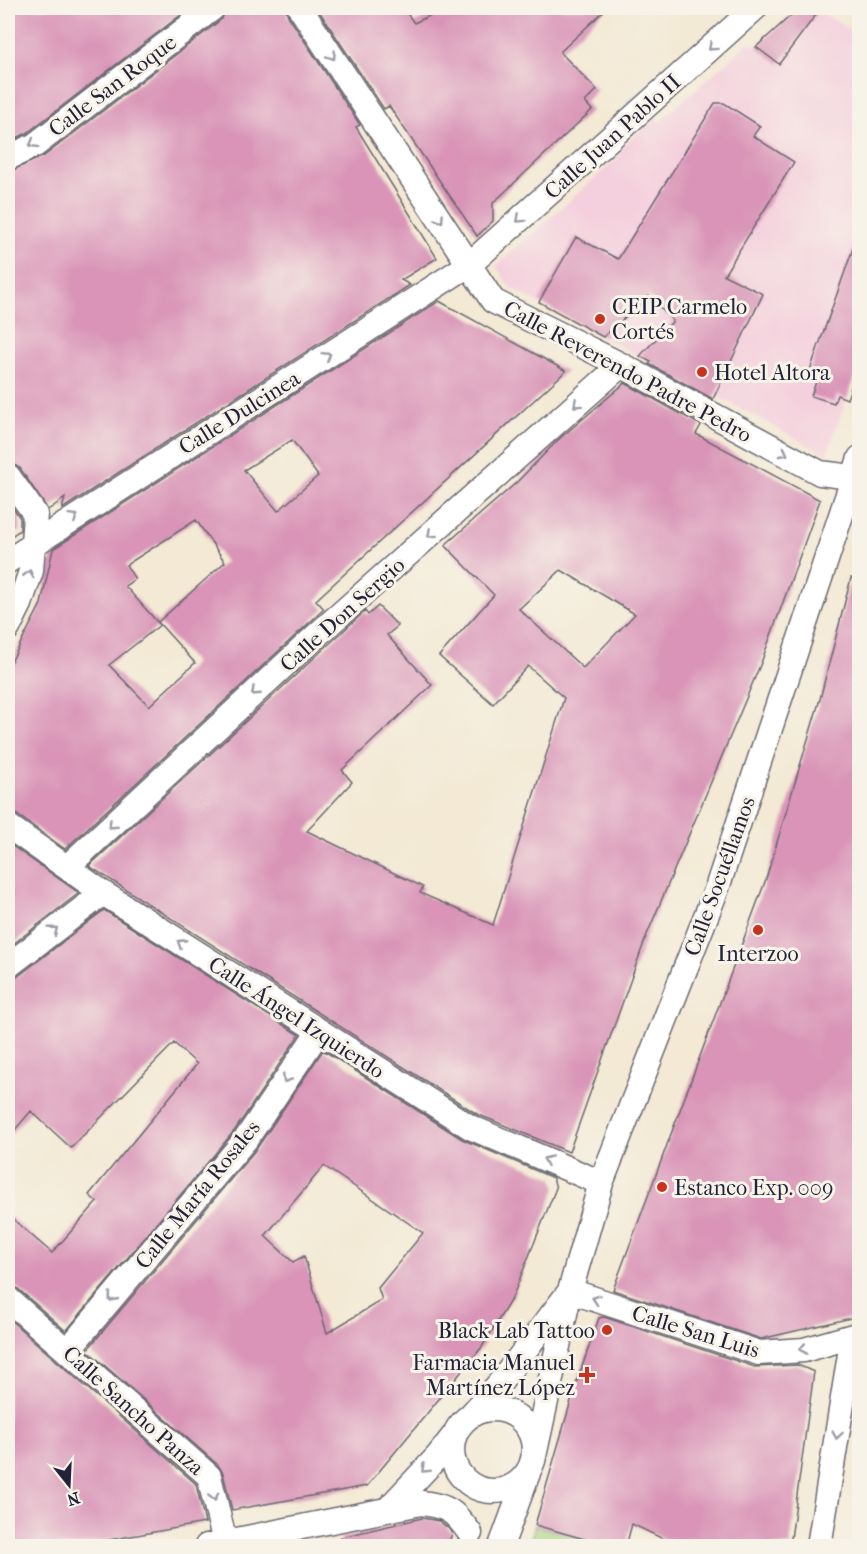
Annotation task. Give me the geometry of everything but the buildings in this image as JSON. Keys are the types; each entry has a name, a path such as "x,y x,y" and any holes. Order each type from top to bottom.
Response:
{"street":[{"name":"Calle San Roque","path":"8,158 35,145 213,8"},
{"name":"Calle Reverendo Padre Pedro","path":"300,8 493,301 621,365 820,473 858,472"},
{"name":"Calle Juan Pablo II","path":"470,264 755,8"},
{"name":"Calle Dulcinea","path":"8,561 470,264"},
{"name":"Calle Don Sergio","path":"67,867 318,634 621,365"},
{"name":"Calle Socuéllamos","path":"501,1546 531,1466 570,1291 601,1183 717,888 858,472"},
{"path":"8,476 35,514 32,571 8,628"},
{"name":"Calle Ángel Izquierdo","path":"8,826 103,893 470,1127 601,1183"},
{"path":"8,966 103,893"},
{"name":"Calle María Rosales","path":"68,1351 246,1139 319,1031"},
{"name":"Calle Socuéllamos","path":"389,1508 438,1456 499,1384 570,1291"},
{"name":"Calle San Luis","path":"570,1291 759,1353 804,1350 856,1335"},
{"name":"Calle Sancho Panza","path":"8,1299 209,1476 216,1545"},
{"path":"819,1546 856,1335"},
{"path":"493,1410 517,1417 531,1435 531,1466 519,1482 497,1491 474,1487 463,1478 456,1468 452,1454 464,1423 493,1410"},
{"path":"463,1478 469,1540"},
{"path":"216,1545 421,1503 442,1505 458,1516 469,1540"}],"shaded area":[{"path":"819,11 859,35 859,363 827,455 715,395 763,294 725,275 706,305 677,376 511,288 496,266 621,155 618,151 656,117 660,121 749,42 779,64"}],"green space":[{"path":"535,1525 609,1546 529,1546"}],"place":[{"name":"CEIP Carmelo Cortés","path":"600,319"},
{"name":"Hotel Altora","path":"702,372"},
{"name":"Interzoo","path":"758,930"},
{"name":"Estanco Exp. 009","path":"662,1187"},
{"name":"Black Lab Tattoo","path":"607,1330"},
{"name":"Farmacia Manuel Martínez López","path":"587,1375"}]}
